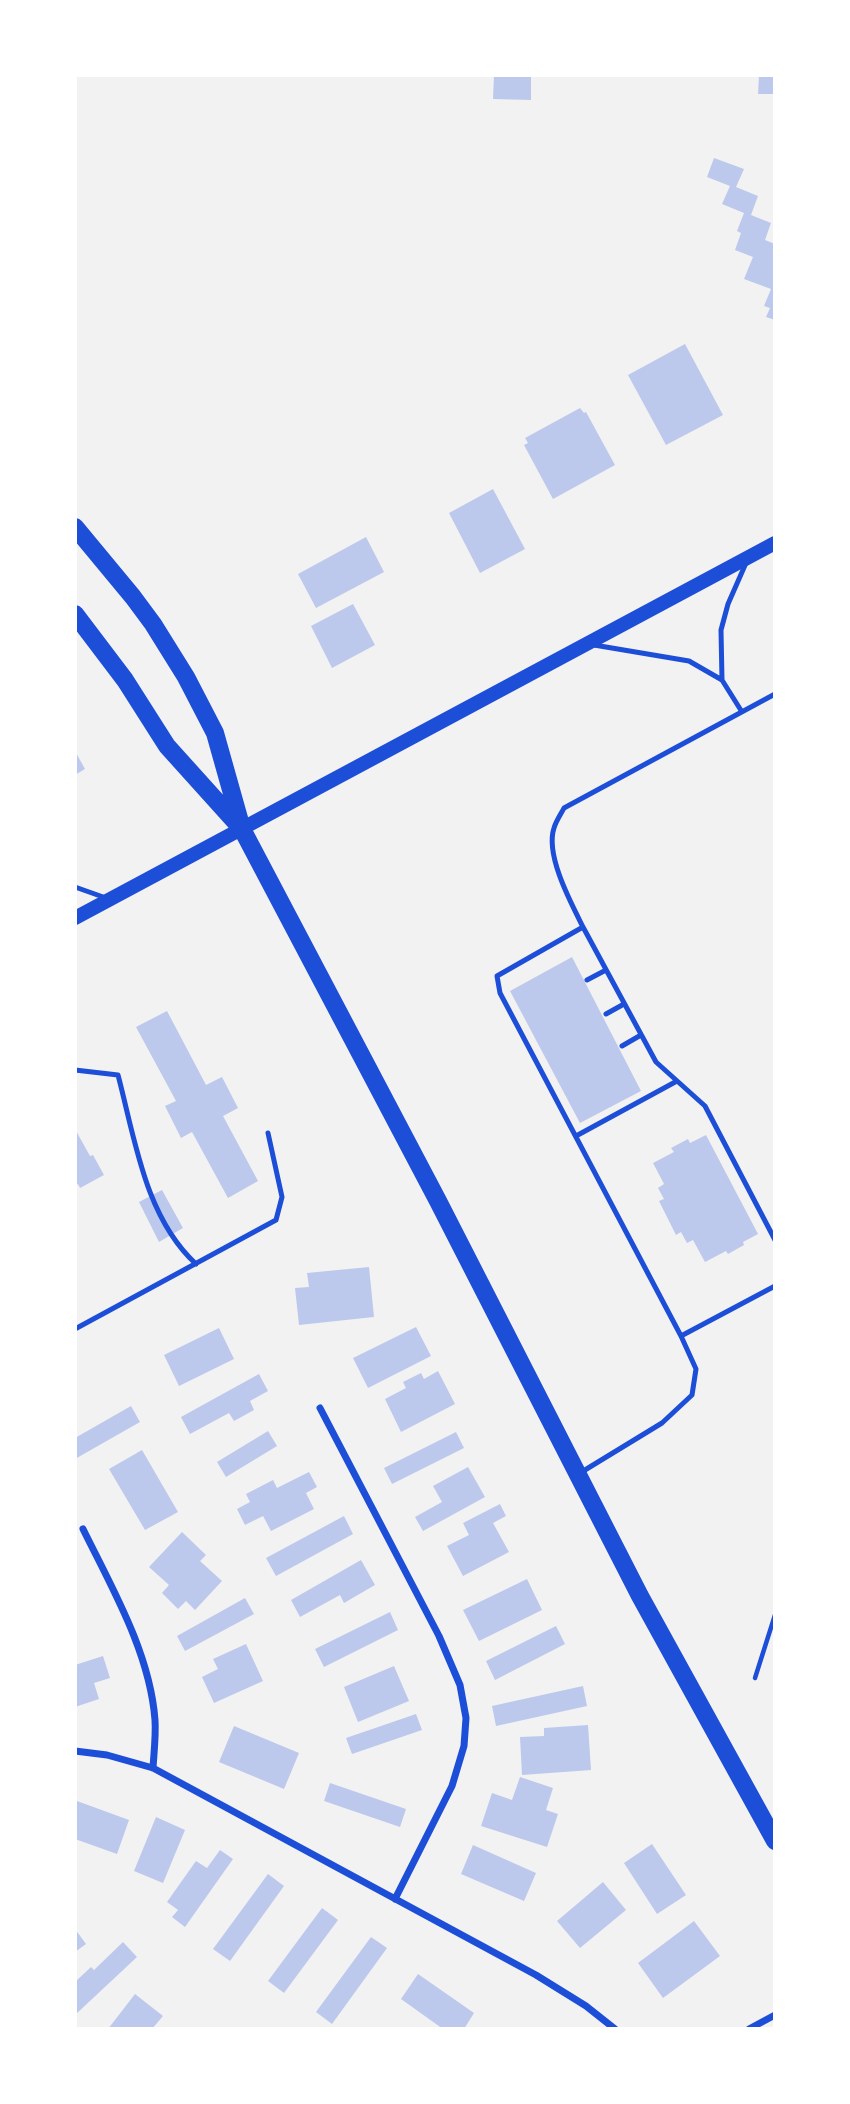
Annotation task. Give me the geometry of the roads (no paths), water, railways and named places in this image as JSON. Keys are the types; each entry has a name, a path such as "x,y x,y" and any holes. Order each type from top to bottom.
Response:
{"main road":[{"path":"75,527 153,624 186,677 215,733 242,829 438,1201 640,1597 775,1840"},
{"path":"75,918 775,543"},
{"path":"75,614 82,630 125,680 167,746 242,829"}],"street":[{"path":"320,1408 439,1636 460,1685 466,1718 464,1746 452,1786 395,1899"},
{"path":"83,1529 123,1613 149,1682 155,1720 153,1768"},
{"path":"75,1751 107,1755 153,1768 536,1975 586,2006 615,2029"},
{"path":"749,2029 775,2015"}],"lane":[{"path":"741,712 722,680 721,630 728,604 748,557"},
{"path":"587,644 689,662 722,680"},
{"path":"775,694 564,808 553,829 554,858 565,891 624,1004 656,1062 705,1106 775,1240"},
{"path":"75,887 109,899"},
{"path":"577,1475 662,1423 692,1395 696,1369 552,1084 532,1054 500,993 497,976 583,927"},
{"path":"587,980 606,970"},
{"path":"606,1014 624,1004"},
{"path":"514,1020 521,1016"},
{"path":"622,1046 641,1035"},
{"path":"532,1054 539,1051"},
{"path":"75,1070 118,1075 151,1195 172,1235 184,1253 196,1264"},
{"path":"576,1136 677,1081"},
{"path":"75,1329 276,1220 282,1197 268,1133"},
{"path":"681,1336 775,1286"}]}
